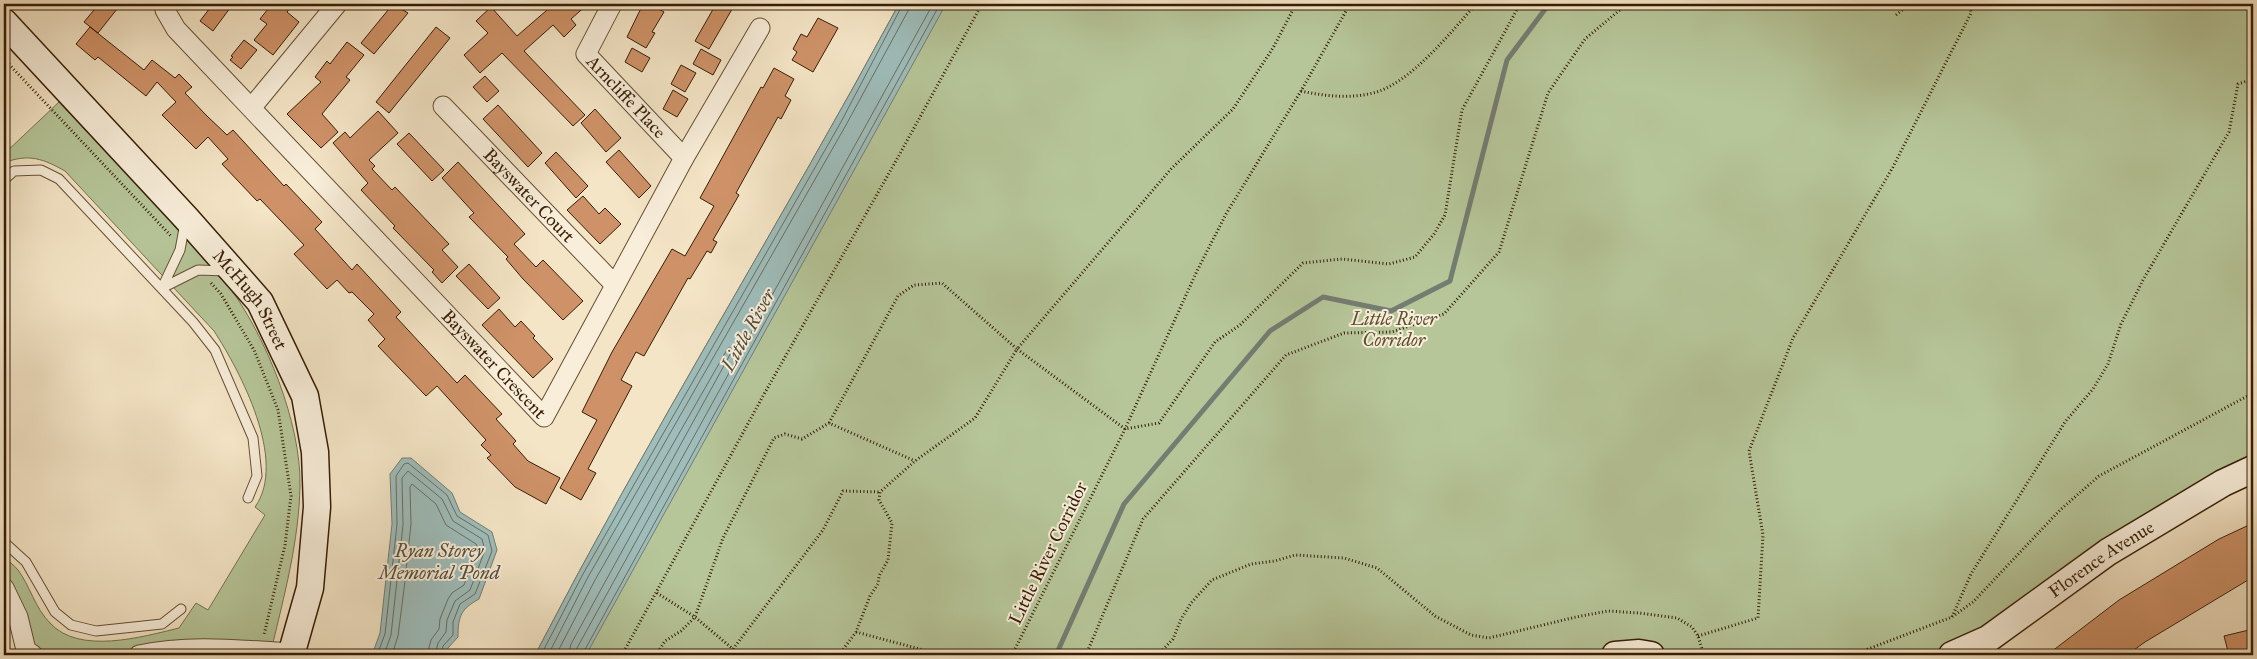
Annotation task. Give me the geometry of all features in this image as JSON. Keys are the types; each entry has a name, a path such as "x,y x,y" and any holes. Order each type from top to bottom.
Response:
{"main road":[{"name":"McHugh Street","path":"4,22 186,218 260,302 305,396 315,452 317,507 310,588 291,654"},
{"name":"Florence Avenue","path":"1952,655 1988,640 2108,552 2223,482 2253,469"},
{"path":"1615,655 1639,653 1651,655"}],"street":[{"name":"Bayswater Crescent","path":"166,4 165,10 176,29 252,107 544,418 684,158 760,28"},
{"path":"252,107 336,4"},
{"name":"Arncliffe Place","path":"612,4 586,54 684,158"},
{"name":"Bayswater Court","path":"443,106 615,285"},
{"path":"4,588 18,617 26,650 32,655"},
{"path":"139,655 166,649 291,654"}],"lane":[{"path":"4,180 14,171 41,170 59,180 162,288 215,350 253,438 257,476 248,498"},
{"path":"162,288 180,250 186,218"},
{"path":"162,288 198,270 233,271"},
{"path":"4,542 26,562 55,612 71,625 96,631 162,624 181,609"}],"path":[{"path":"622,655 763,396 982,4"},
{"path":"839,655 856,632 870,596 878,584 879,576 888,560 892,523 879,500 880,492 915,461 975,418 1017,349 1171,169 1233,109 1273,48 1296,4"},
{"name":"Little River Corridor","path":"1012,655 1125,429 1197,271 1226,214 1301,91 1350,4"},
{"path":"1301,91 1328,97 1373,93 1405,77 1446,37 1476,4"},
{"path":"656,655 665,641 681,631 696,617 723,538 774,438 785,434 802,439 829,423 898,296 914,284 942,283 1017,349 1125,429 1158,423 1215,342 1240,325 1302,264 1342,259 1389,264 1415,257 1434,234 1445,215 1462,110 1520,4"},
{"path":"1086,655 1143,519 1286,355 1344,333 1392,332 1444,314 1499,252 1548,94 1585,39 1627,4"},
{"path":"1896,15 1910,4"},
{"path":"1698,636 1758,618 1763,535 1749,451 1793,338 1893,167 1971,14 1970,4"},
{"path":"1952,617 1971,574 2065,422 2093,389 2108,364 2121,324 2143,280 2228,132 2238,84 2253,79"},
{"path":"1863,655 1868,649 1952,617 1973,602 2060,510 2099,476 2253,393"},
{"path":"829,423 915,461"},
{"path":"733,649 823,530 843,491 880,492"},
{"path":"1158,655 1173,639 1181,619 1191,603 1212,580 1251,564 1275,561 1295,555 1344,558 1377,568 1435,616 1471,635 1489,638 1576,616 1608,612 1639,612 1677,618 1692,627 1698,636 1703,652"},
{"path":"657,593 696,617 740,655"},
{"path":"856,632 942,655"}],"green space":[{"name":"Little River Corridor","path":"899,4 2253,4 2253,469 1952,655 535,655 623,491"},
{"path":"59,102 156,205 230,288 256,331 279,382 295,435 300,485 294,548 271,651 139,655 33,655 4,588 4,557 18,570 40,611 50,623 62,633 77,639 111,641 130,639 179,628 196,603 208,610 265,515 255,507 264,488 266,466 257,417 236,369 214,331 65,171 50,163 36,159 21,158 4,163 4,154"}],"water":[{"name":"Little River","path":"899,4 946,4 586,655 535,655 623,491"},
{"name":"Ryan Storey Memorial Pond","path":"402,458 411,458 452,493 460,512 492,532 497,550 479,599 464,610 460,618 458,637 448,648 445,655 372,655 380,633 392,524 390,474"}],"building":[{"path":"99,4 121,4 98,33 84,22"},
{"path":"213,4 233,4 213,31 200,21"},
{"path":"272,4 293,4 287,12 299,22 273,55 254,40 267,24 260,19"},
{"path":"393,4 408,13 374,54 361,43"},
{"path":"554,4 588,4 571,19 576,25 564,37 553,25 524,51 585,115 573,126 502,53 480,73 464,55 488,33 476,21 491,7 517,36"},
{"path":"643,4 651,4 664,12 652,32 655,33 646,48 627,37"},
{"path":"716,4 735,4 709,49 695,41"},
{"path":"818,18 838,28 813,72 792,60 797,52 793,49 801,34 807,37"},
{"path":"90,27 144,70 152,60 175,78 179,74 192,87 185,93 206,115 227,135 233,130 284,186 286,184 322,222 315,229 352,270 357,264 401,312 396,317 457,383 465,375 502,414 496,419 516,441 513,444 528,461 560,478 546,504 515,487 487,458 491,455 481,445 486,440 437,386 426,396 378,346 385,339 368,320 374,314 337,280 327,289 294,254 304,245 260,199 257,201 222,164 228,159 208,137 196,149 162,115 176,102 157,82 146,96 98,57 95,60 76,44"},
{"path":"436,27 450,38 389,113 376,102"},
{"path":"244,40 257,50 241,69 230,60"},
{"path":"347,42 364,55 346,77 350,80 322,114 338,132 321,148 287,114 321,82 315,77 327,61 330,64"},
{"path":"632,48 650,58 642,72 625,62"},
{"path":"701,49 721,60 713,75 693,64"},
{"path":"681,65 696,73 685,92 671,84"},
{"path":"774,68 794,79 785,96 791,100 781,119 778,117 736,193 739,195 713,240 717,242 711,253 707,251 690,279 688,278 644,356 636,352 621,380 632,386 588,469 596,473 581,500 560,488 597,420 582,412 612,352 672,249 685,256 714,206 700,198 761,87 763,88"},
{"path":"485,76 499,91 487,102 473,87"},
{"path":"673,90 688,99 677,117 663,109"},
{"path":"498,105 542,153 528,167 483,119"},
{"path":"595,109 621,138 606,152 581,123"},
{"path":"378,111 398,133 369,160 375,166 372,169 392,190 395,187 449,244 442,250 458,267 442,283 432,272 434,270 393,228 395,226 361,190 368,183 333,143 345,132 350,138"},
{"path":"409,133 444,170 432,181 397,144"},
{"path":"619,150 651,186 639,198 606,162"},
{"path":"556,152 588,186 576,198 545,163"},
{"path":"458,162 525,234 514,244 536,267 543,260 583,301 563,320 523,279 506,259 508,257 469,217 474,213 442,178"},
{"path":"583,196 599,214 605,208 621,224 600,244 567,210"},
{"path":"469,264 500,298 488,309 456,276"},
{"path":"499,309 515,327 521,321 535,336 533,338 553,359 533,378 482,325"},
{"path":"2249,525 2250,527 2253,525 2253,577 2145,642 2127,655 2047,655 2119,600 2219,539"},
{"path":"2253,629 2253,655 2229,655 2224,636"}],"waterway":[{"path":"1056,655 1124,504 1270,331 1323,297 1391,311 1450,281 1507,60 1549,4"}]}
